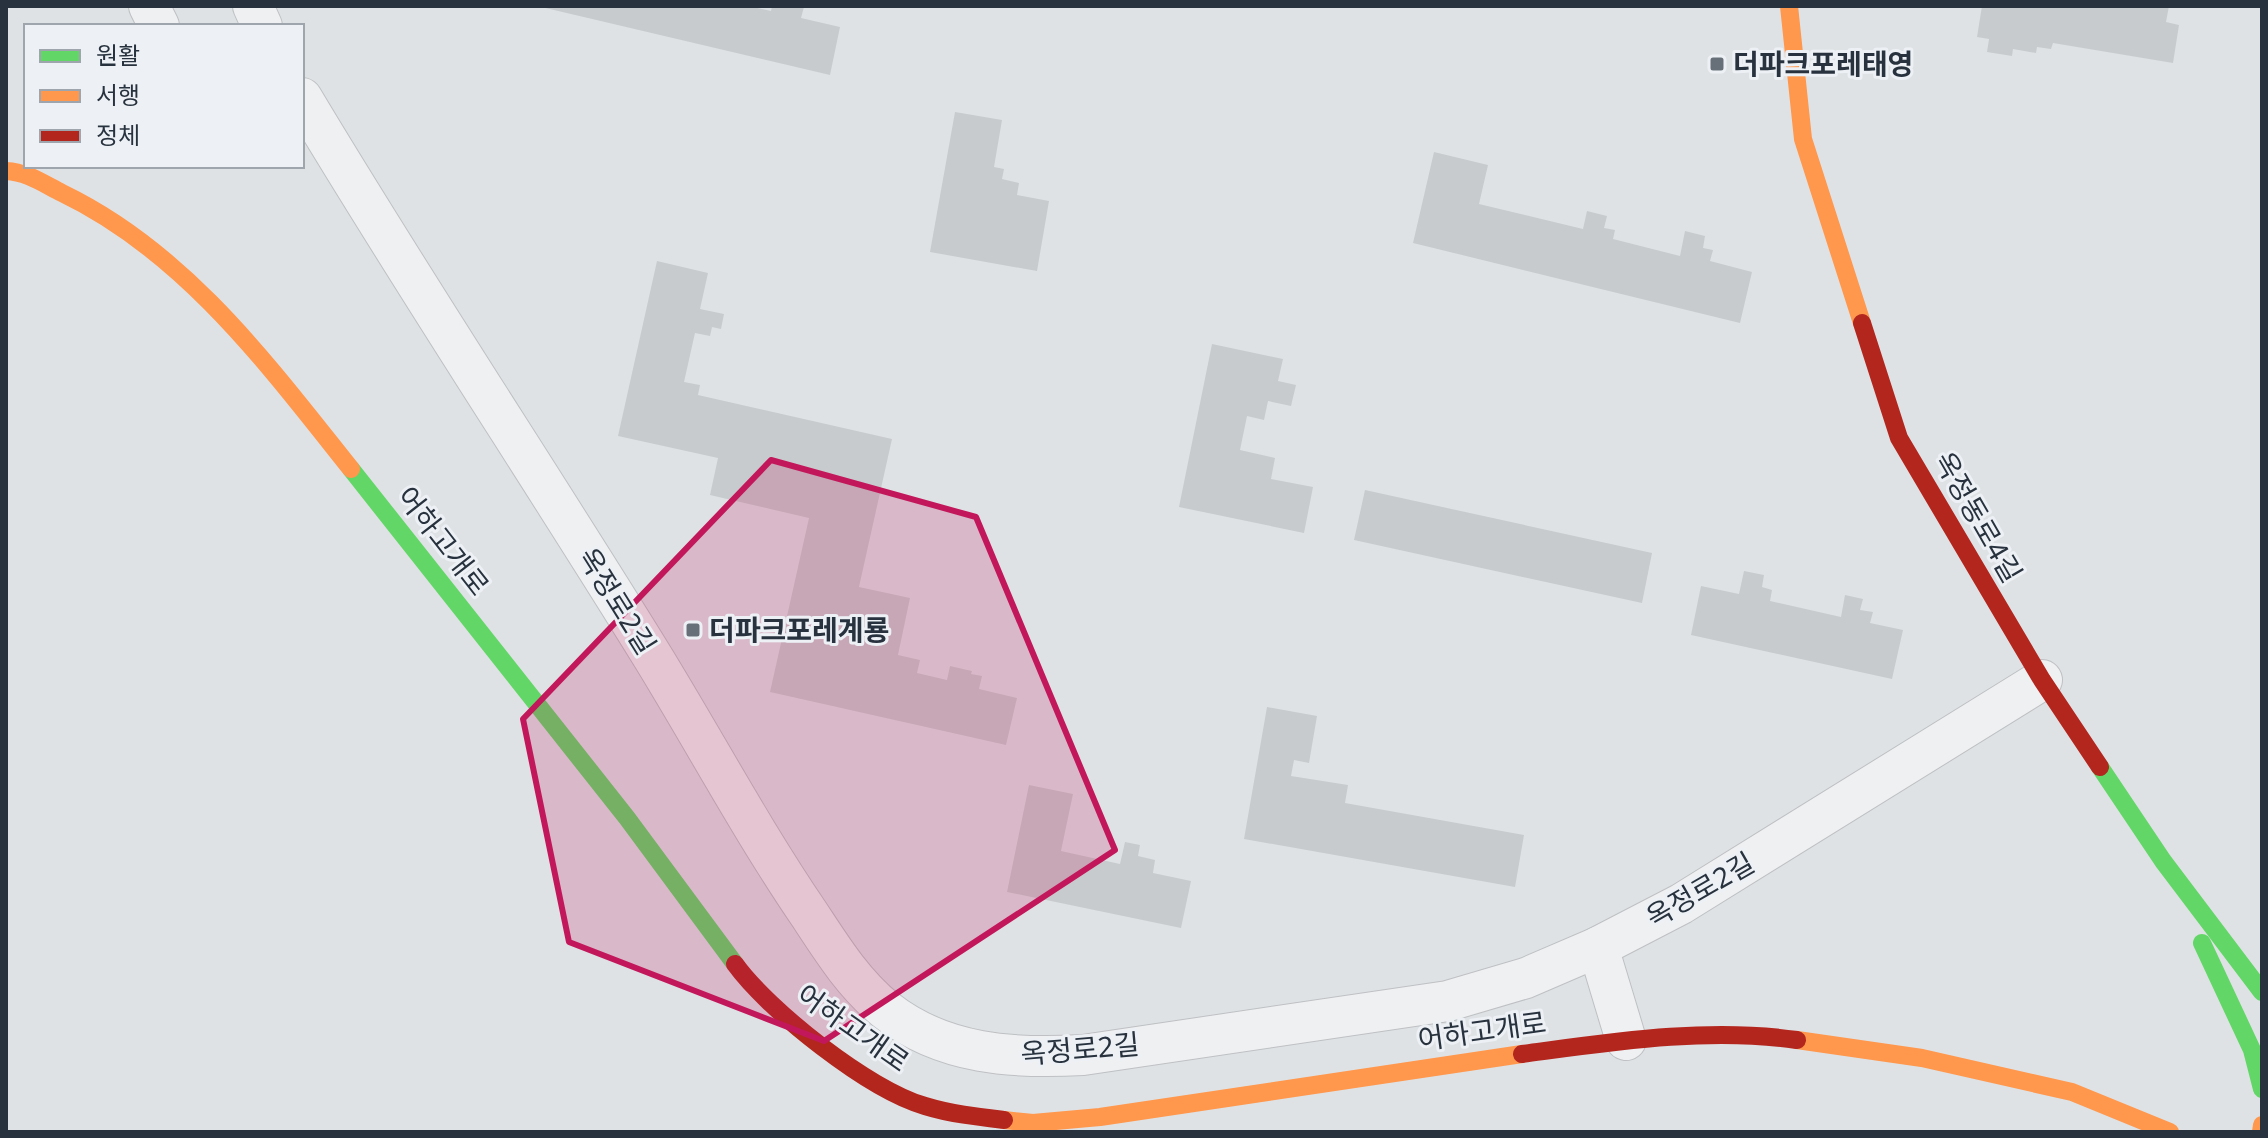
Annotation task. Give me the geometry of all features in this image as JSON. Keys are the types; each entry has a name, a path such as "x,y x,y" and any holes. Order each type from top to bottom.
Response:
{"street":[{"path":"149,6 158,24"},
{"name":"옥정동로4길","path":"1789,6 1803,139 1899,438 2042,680 2163,861 2262,992"},
{"name":"옥정로2길","path":"304,101 655,660 787,882 851,977 886,1010 916,1030 951,1044 991,1054 1033,1058 1083,1055 1448,1001 1526,978 1598,947 1681,904 2042,680"},
{"name":"어하고개로","path":"18,170 92,207 129,231 216,306 608,794 744,977 788,1019 878,1086 923,1106 975,1117 1033,1123 1100,1117 1338,1079 1626,1040 1762,1035 1922,1058 2072,1092 2170,1132"},
{"path":"2163,861 2225,912"},
{"path":"2163,861 2252,1050 2262,1089"},
{"path":"1598,947 1626,1040"},
{"path":"2261,1132 2262,1125"}],"highlighted area":[{"path":"771,460 976,517 1115,850 824,1041 569,942 523,719"}],"building":[{"path":"537,6 749,6 771,11 772,6 799,6 804,7 801,18 840,27 830,75"},
{"path":"1982,6 2169,6 2166,22 2179,25 2173,63 2053,43 2051,49 2037,47 2036,53 2013,49 2012,56 1987,52 1989,39 1977,37"},
{"path":"955,112 1002,120 994,167 1004,169 1002,179 1019,183 1017,195 1049,201 1037,271 930,252"},
{"path":"1434,152 1488,165 1479,204 1583,229 1587,211 1607,216 1604,228 1615,230 1613,239 1680,256 1685,231 1705,236 1703,248 1713,250 1710,261 1752,272 1740,323 1413,243"},
{"path":"657,261 708,273 700,309 724,314 721,329 712,327 710,336 695,333 684,382 700,385 698,395 892,439 859,587 910,598 898,655 920,660 917,673 947,680 950,666 972,671 971,674 982,676 979,689 1017,698 1006,745 770,692 809,518 710,495 718,458 618,436"},
{"path":"1212,344 1283,359 1278,381 1296,385 1291,406 1268,401 1264,420 1247,416 1240,450 1275,458 1271,479 1313,487 1304,533 1179,507"},
{"path":"1365,490 1652,553 1642,603 1354,540"},
{"path":"1744,571 1764,575 1762,587 1772,590 1770,601 1841,617 1845,595 1863,599 1860,610 1873,612 1870,623 1903,630 1892,679 1691,635 1701,586 1739,594"},
{"path":"1267,707 1317,716 1309,763 1294,760 1291,776 1348,785 1345,803 1524,835 1515,887 1244,839"},
{"path":"1029,785 1073,794 1061,851 1120,864 1125,842 1140,845 1138,856 1155,860 1153,873 1191,881 1181,928 1007,892"}],"traffic: fast":[{"path":"351,469 627,818 735,964"},
{"path":"2100,767 2163,861 2262,992"},
{"path":"2202,943 2252,1050 2262,1089"}],"traffic: slow":[{"path":"1789,6 1803,139 1862,323"},
{"path":"6,171 35,179 106,218 147,246 186,279 256,352 351,469"},
{"path":"1797,1040 1922,1058 2072,1092 2170,1132"},
{"path":"1004,1120 1033,1123 1100,1117 1522,1054"},
{"path":"2261,1132 2262,1125"}],"traffic: jam":[{"path":"1862,323 1899,438 2042,680 2100,767"},
{"path":"735,964 795,1025 876,1084 925,1106 1004,1120"},
{"path":"1522,1054 1694,1036 1763,1036 1797,1040"}],"place":[{"name":"더파크포레태영","path":"1717,64"},
{"name":"더파크포레계룡","path":"693,630"}]}
